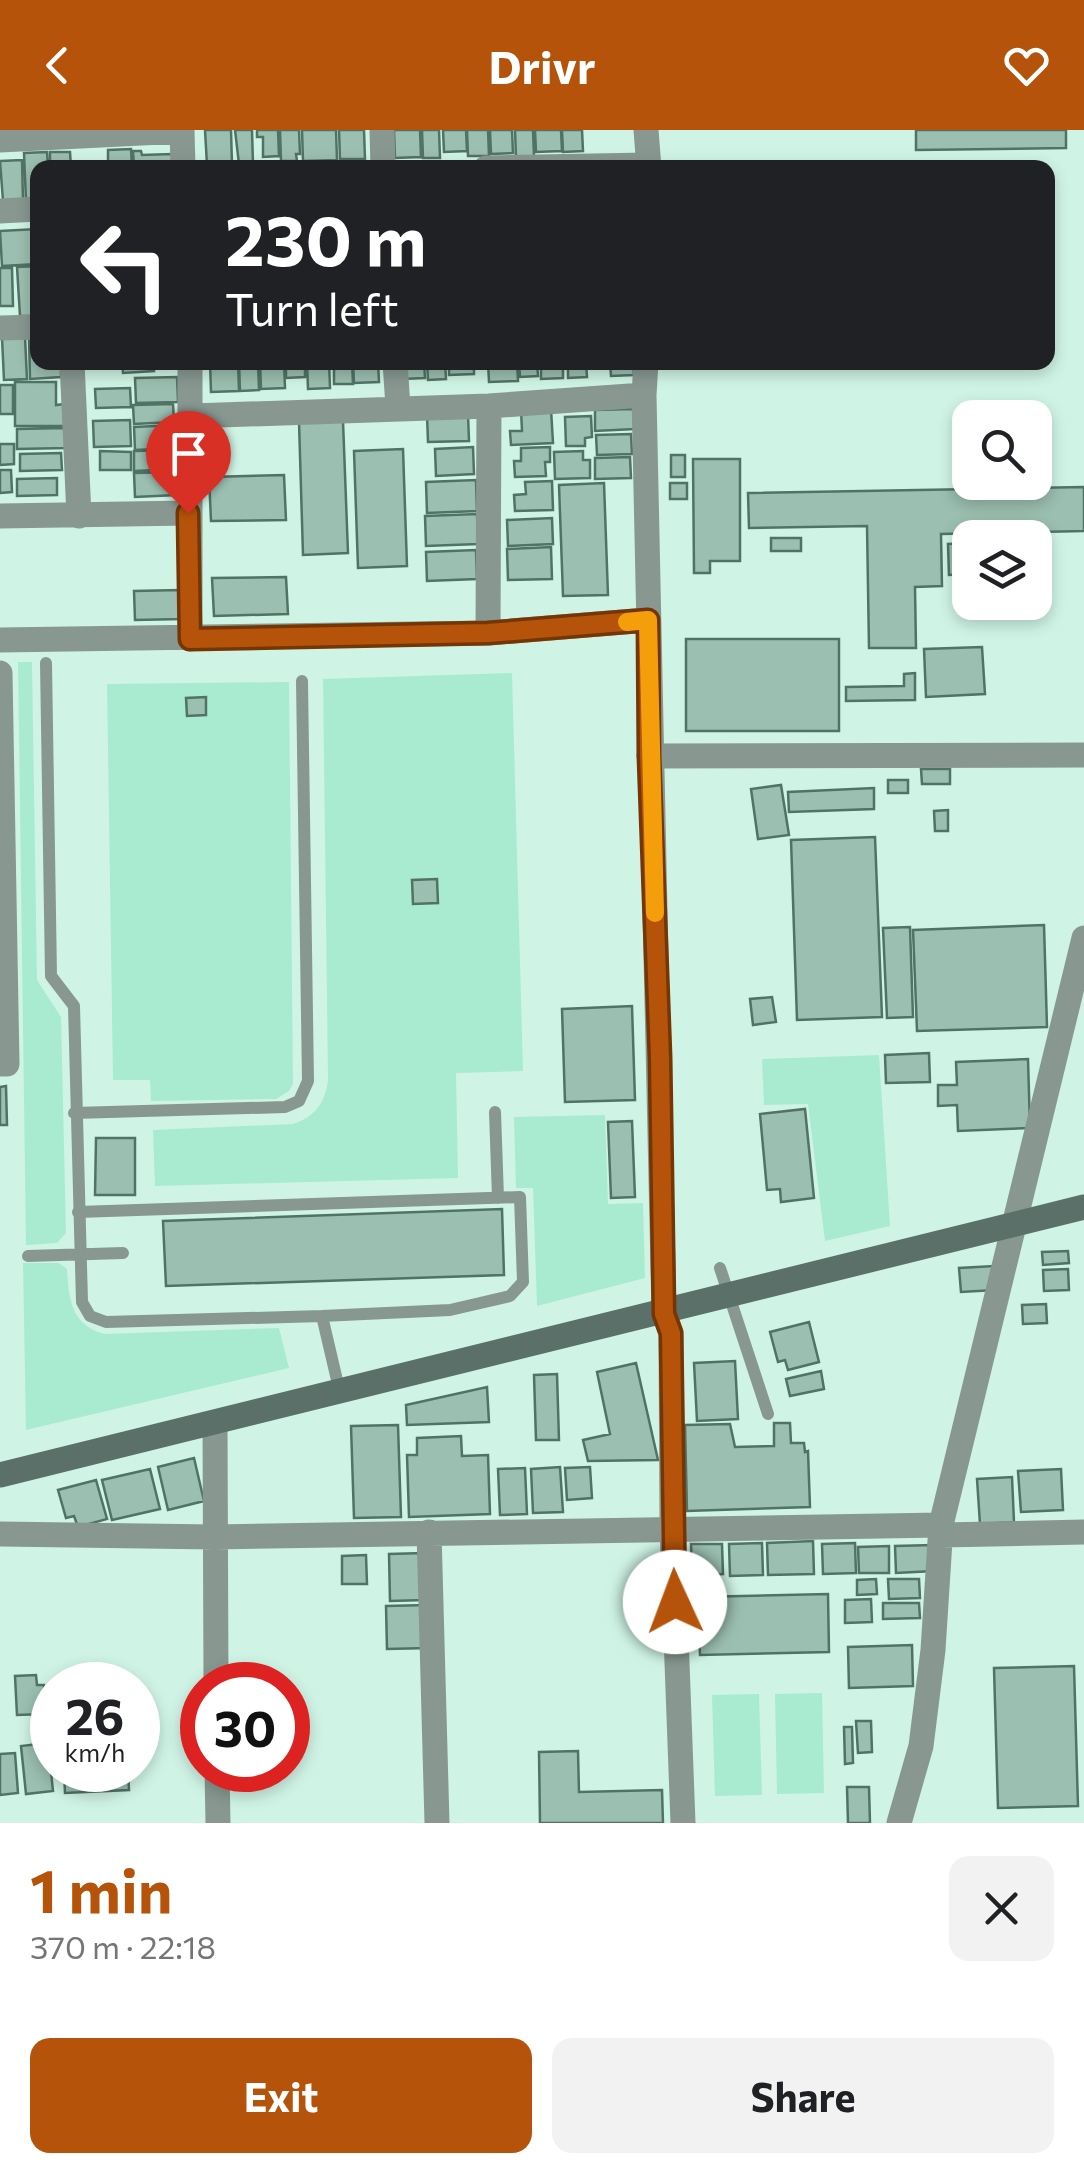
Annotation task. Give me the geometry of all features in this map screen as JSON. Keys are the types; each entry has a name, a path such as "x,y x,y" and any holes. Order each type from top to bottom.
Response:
{"street":[{"path":"382,130 383,160"},
{"path":"646,130 648,160"},
{"path":"0,140 69,133 182,131 183,160"},
{"path":"0,210 30,210"},
{"path":"0,328 30,327"},
{"path":"72,370 79,516"},
{"path":"190,370 190,639"},
{"path":"396,370 398,407"},
{"path":"646,370 649,756 664,1314 671,1333 672,1529 683,1823"},
{"path":"192,416 489,406 644,394"},
{"path":"488,633 489,406"},
{"path":"0,516 188,513"},
{"path":"0,640 488,633 648,620"},
{"path":"0,673 7,1064 0,1064"},
{"path":"649,756 1084,755"},
{"path":"899,1823 921,1746 933,1650 941,1530 1084,938"},
{"path":"0,1475 664,1314 1084,1207"},
{"path":"215,1423 216,1662"},
{"path":"0,1534 215,1536 672,1529 1084,1532"},
{"path":"429,1532 437,1823"},
{"path":"217,1792 218,1823"}],"lane":[{"path":"46,663 51,976 74,1006 74,1112 78,1212 82,1302 90,1316 99,1320 450,1310 510,1296 523,1282 520,1197 78,1212"},
{"path":"74,1112 285,1107 304,1095 308,1080 302,681"},
{"path":"496,1112 498,1198"},
{"path":"28,1256 123,1253"},
{"path":"720,1268 768,1414"},
{"path":"322,1316 340,1392"}],"green space":[{"path":"18,662 32,662 37,980 61,1017 66,1233 57,1243 26,1245"},
{"path":"512,673 523,1071 456,1073 458,1178 155,1186 153,1130 293,1124 313,1113 324,1096 328,1080 323,679"},
{"path":"289,682 293,1084 276,1099 151,1101 150,1080 113,1080 107,684"},
{"path":"879,1055 890,1226 825,1241 808,1104 764,1105 762,1059"},
{"path":"605,1115 608,1204 643,1203 645,1278 537,1306 533,1188 516,1188 514,1117"},
{"path":"23,1263 59,1263 67,1269 74,1309 93,1330 104,1334 279,1328 289,1368 26,1430"},
{"path":"822,1693 824,1793 777,1794 775,1694"},
{"path":"759,1694 762,1795 715,1796 712,1695"}],"building":[{"path":"205,130 231,130 232,160 207,160"},
{"path":"235,130 252,130 253,160 239,160"},
{"path":"257,130 278,130 279,156 263,157 263,137 257,137"},
{"path":"280,130 299,130 297,160 281,160"},
{"path":"302,130 336,130 337,160 303,160"},
{"path":"339,130 364,130 365,159 340,159"},
{"path":"394,130 420,130 421,157 395,158"},
{"path":"422,130 439,130 440,158 423,158"},
{"path":"443,130 466,130 467,151 444,152"},
{"path":"467,130 488,130 489,156 468,156"},
{"path":"490,130 512,130 513,153 491,154"},
{"path":"515,130 533,130 534,156 516,157"},
{"path":"535,130 561,130 562,151 536,152"},
{"path":"562,130 582,130 583,151 563,152"},
{"path":"916,130 1066,130 1066,148 916,150"},
{"path":"131,149 132,160 108,160 108,150"},
{"path":"133,151 141,151 142,155 172,154 174,160 134,160"},
{"path":"47,152 48,160 30,160 30,201 26,201 24,153"},
{"path":"50,152 70,152 70,160 50,160"},
{"path":"22,160 23,200 3,201 0,161"},
{"path":"30,229 30,264 2,266 0,231"},
{"path":"30,266 30,316 20,316 17,267"},
{"path":"0,268 12,268 13,306 0,306"},
{"path":"25,337 27,379 4,380 2,338"},
{"path":"29,337 30,370 61,370 61,377 30,379"},
{"path":"210,370 238,370 239,391 211,392"},
{"path":"239,370 258,370 259,390 240,391"},
{"path":"260,370 284,370 285,388 261,389"},
{"path":"286,370 305,370 305,377 286,378"},
{"path":"307,370 329,370 330,388 308,389"},
{"path":"334,370 352,370 353,384 334,384"},
{"path":"353,370 378,370 379,382 354,383"},
{"path":"402,370 424,370 425,378 402,379"},
{"path":"427,370 445,370 446,379 428,380"},
{"path":"449,370 474,370 474,374 449,375"},
{"path":"488,370 517,370 518,381 489,382"},
{"path":"520,370 538,370 538,376 520,377"},
{"path":"541,370 563,370 563,378 541,379"},
{"path":"568,370 587,370 587,377 568,378"},
{"path":"611,370 634,370 634,375 611,376"},
{"path":"177,377 178,402 136,403 135,378"},
{"path":"15,382 56,382 56,405 65,404 65,426 15,426"},
{"path":"0,385 13,385 13,414 0,414"},
{"path":"130,388 131,407 96,408 95,389"},
{"path":"173,404 174,422 134,424 133,405"},
{"path":"551,409 553,443 511,445 510,431 522,431 521,410"},
{"path":"634,409 635,429 595,431 595,410"},
{"path":"468,414 469,441 428,442 427,415"},
{"path":"591,416 592,437 585,438 585,446 566,446 565,417"},
{"path":"130,420 131,446 94,447 93,421"},
{"path":"343,421 348,553 303,555 299,422"},
{"path":"176,425 176,448 135,450 134,427"},
{"path":"66,428 66,448 17,449 17,429"},
{"path":"631,434 632,454 597,455 596,435"},
{"path":"0,444 14,444 14,464 0,465"},
{"path":"473,447 474,474 436,476 435,449"},
{"path":"550,447 546,476 515,477 514,461 521,461 521,448"},
{"path":"403,449 407,566 358,568 354,451"},
{"path":"179,450 179,469 134,471 134,451"},
{"path":"100,451 131,452 131,470 100,470"},
{"path":"583,451 583,460 590,460 590,478 555,479 554,452"},
{"path":"61,453 62,470 20,471 20,454"},
{"path":"671,455 685,455 685,477 671,477"},
{"path":"630,457 631,478 595,479 595,458"},
{"path":"693,459 740,459 740,561 710,561 710,573 694,573"},
{"path":"0,470 11,470 12,492 0,493"},
{"path":"177,472 177,495 135,497 134,473"},
{"path":"284,475 286,520 211,521 209,477"},
{"path":"57,478 57,495 17,496 17,479"},
{"path":"476,480 477,511 427,513 426,482"},
{"path":"552,481 553,510 515,511 514,495 526,494 525,482"},
{"path":"604,483 608,595 563,596 559,485"},
{"path":"670,483 687,483 687,499 670,499"},
{"path":"1084,487 1084,531 1052,532 1052,520 952,520 952,534 941,534 942,586 915,587 916,648 869,648 867,526 749,528 748,493 952,489 952,500 1052,500 1052,488"},
{"path":"477,514 478,544 426,546 425,516"},
{"path":"552,518 553,544 508,546 507,520"},
{"path":"771,538 801,538 801,551 771,551"},
{"path":"948,544 952,544 952,575 949,575"},
{"path":"551,547 552,579 508,580 507,549"},
{"path":"476,550 477,579 427,581 426,552"},
{"path":"286,577 288,614 214,616 212,578"},
{"path":"181,590 182,619 135,620 134,591"},
{"path":"686,639 839,639 839,731 686,731"},
{"path":"982,647 985,694 926,697 924,649"},
{"path":"915,673 915,700 846,701 846,687 904,686 904,674"},
{"path":"206,697 206,715 187,716 186,698"},
{"path":"921,769 950,769 950,784 922,784"},
{"path":"888,780 908,780 908,793 888,793"},
{"path":"781,785 789,835 758,839 751,789"},
{"path":"874,788 874,809 789,812 788,792"},
{"path":"948,810 948,831 935,831 934,811"},
{"path":"875,837 882,1017 797,1020 791,840"},
{"path":"437,879 438,903 413,904 412,880"},
{"path":"1044,925 1047,1027 917,1031 913,930"},
{"path":"910,927 913,1017 887,1018 883,928"},
{"path":"772,997 776,1022 753,1025 750,999"},
{"path":"632,1006 635,1100 565,1102 562,1009"},
{"path":"929,1053 930,1082 886,1083 885,1055"},
{"path":"1028,1059 1030,1128 958,1131 957,1105 938,1106 938,1085 957,1085 956,1062"},
{"path":"6,1086 7,1125 0,1125 0,1087"},
{"path":"805,1109 814,1198 781,1202 780,1189 767,1190 760,1114"},
{"path":"632,1121 635,1197 611,1198 608,1122"},
{"path":"96,1138 135,1138 135,1195 95,1195"},
{"path":"502,1209 504,1275 166,1286 163,1221"},
{"path":"1068,1251 1069,1263 1043,1265 1042,1252"},
{"path":"994,1266 995,1290 961,1292 959,1268"},
{"path":"1068,1269 1069,1290 1044,1291 1043,1270"},
{"path":"1046,1304 1047,1323 1023,1324 1022,1305"},
{"path":"809,1322 819,1362 788,1370 785,1360 778,1362 770,1332"},
{"path":"735,1361 738,1419 697,1421 694,1363"},
{"path":"636,1363 658,1460 588,1461 583,1440 610,1434 597,1372"},
{"path":"821,1371 824,1389 790,1396 786,1379"},
{"path":"557,1374 559,1440 536,1440 534,1375"},
{"path":"487,1387 489,1422 407,1425 406,1405"},
{"path":"774,1423 790,1423 791,1443 804,1443 805,1452 808,1451 810,1507 687,1511 685,1425 730,1424 735,1447 774,1446"},
{"path":"398,1425 401,1517 354,1518 351,1426"},
{"path":"461,1436 462,1456 488,1455 490,1514 409,1517 407,1455 417,1455 417,1438"},
{"path":"194,1458 204,1501 168,1510 158,1467"},
{"path":"560,1467 563,1512 533,1513 531,1469"},
{"path":"590,1467 592,1498 567,1500 565,1468"},
{"path":"525,1468 527,1514 500,1515 498,1469"},
{"path":"150,1469 160,1509 112,1520 102,1480"},
{"path":"1061,1469 1063,1510 1021,1512 1018,1471"},
{"path":"1012,1477 1014,1522 980,1524 977,1479"},
{"path":"96,1480 107,1519 78,1527 74,1516 66,1518 58,1490"},
{"path":"813,1541 814,1574 768,1575 767,1543"},
{"path":"762,1543 763,1575 730,1576 729,1544"},
{"path":"855,1543 856,1573 823,1574 822,1544"},
{"path":"691,1544 722,1544 723,1574 692,1576"},
{"path":"933,1545 934,1571 896,1573 895,1546"},
{"path":"889,1546 889,1573 859,1573 858,1547"},
{"path":"424,1553 425,1600 390,1601 389,1554"},
{"path":"366,1555 367,1584 342,1584 342,1556"},
{"path":"876,1579 877,1594 857,1595 857,1580"},
{"path":"888,1579 919,1579 920,1598 889,1599"},
{"path":"828,1594 829,1652 700,1655 698,1597"},
{"path":"871,1599 872,1622 845,1623 845,1600"},
{"path":"883,1603 919,1603 920,1618 883,1619"},
{"path":"428,1605 429,1648 387,1649 386,1606"},
{"path":"912,1645 913,1686 849,1688 848,1647"},
{"path":"1074,1666 1078,1806 998,1808 994,1668"},
{"path":"30,1675 30,1715 17,1715 15,1676"},
{"path":"856,1721 871,1721 872,1752 858,1753"},
{"path":"844,1727 852,1727 853,1763 845,1764"},
{"path":"30,1745 30,1792 44,1792 26,1794 21,1746"},
{"path":"578,1751 579,1792 662,1790 663,1823 540,1823 539,1752"},
{"path":"15,1753 18,1793 0,1795 0,1754"},
{"path":"847,1787 869,1787 870,1823 848,1823"}],"slow traffic":[{"path":"627,622 648,620 655,913"}],"route":[{"path":"188,513 190,639 488,633 648,620 664,1314 671,1333 675,1602"}]}
